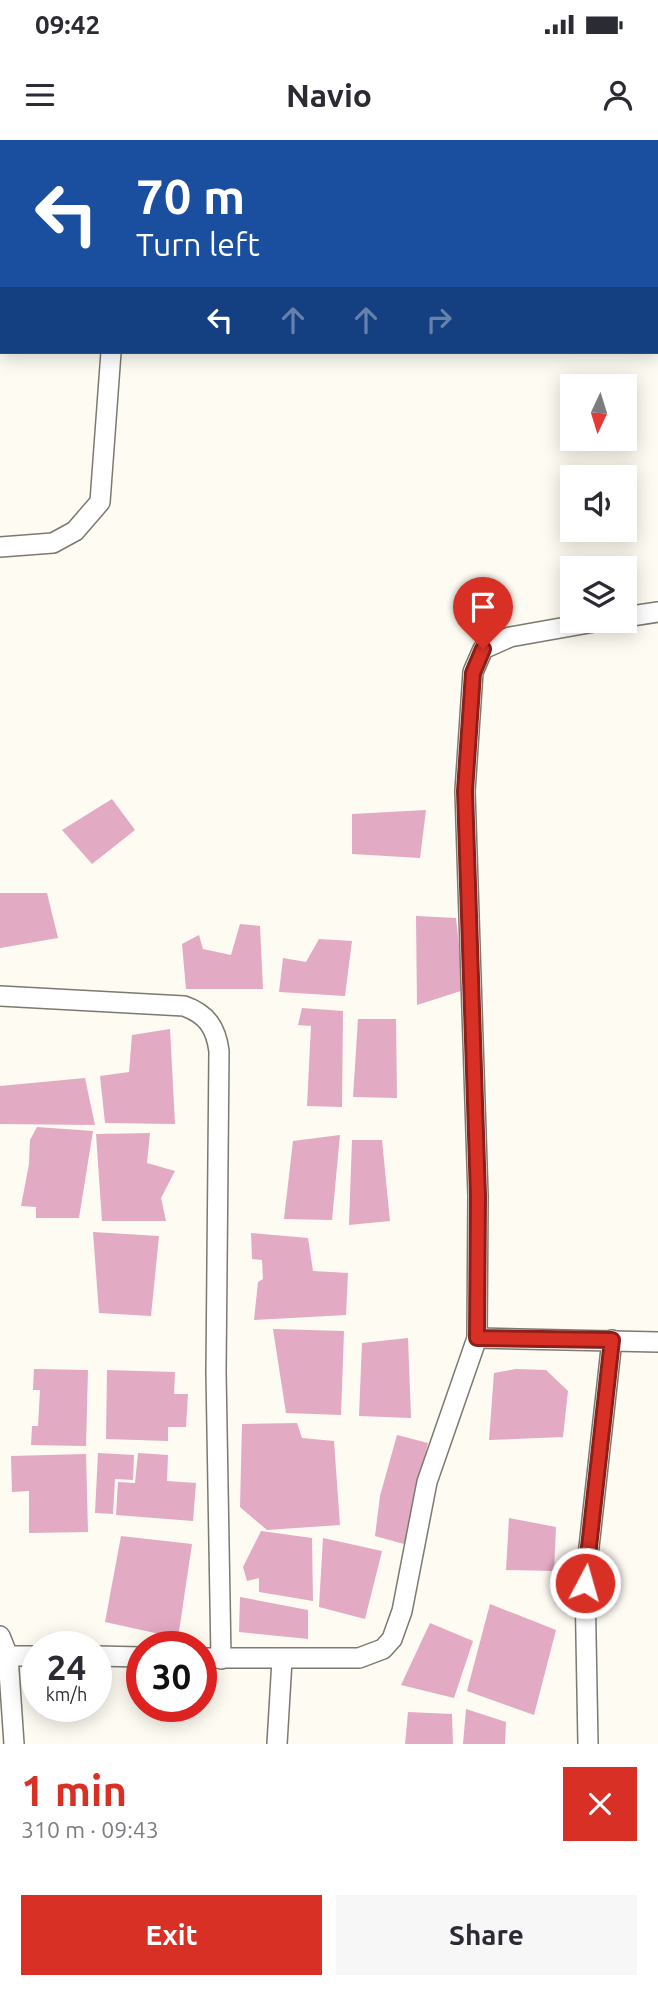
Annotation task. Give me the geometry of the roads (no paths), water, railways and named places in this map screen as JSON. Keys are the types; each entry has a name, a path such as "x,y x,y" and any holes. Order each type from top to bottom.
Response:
{"street":[{"path":"0,547 53,544 75,531 100,502 111,354"},
{"path":"637,615 658,611"},
{"path":"217,1658 359,1658 383,1649 392,1639 402,1611 427,1482 477,1338 478,1196 465,791 473,673 483,649 501,640 560,629"},
{"path":"0,996 184,1006 204,1016 216,1031 219,1051 211,1631"},
{"path":"477,1338 658,1342"},
{"path":"588,1744 585,1583 612,1340"},
{"path":"0,1636 14,1744"},
{"path":"277,1744 282,1660"}]}
